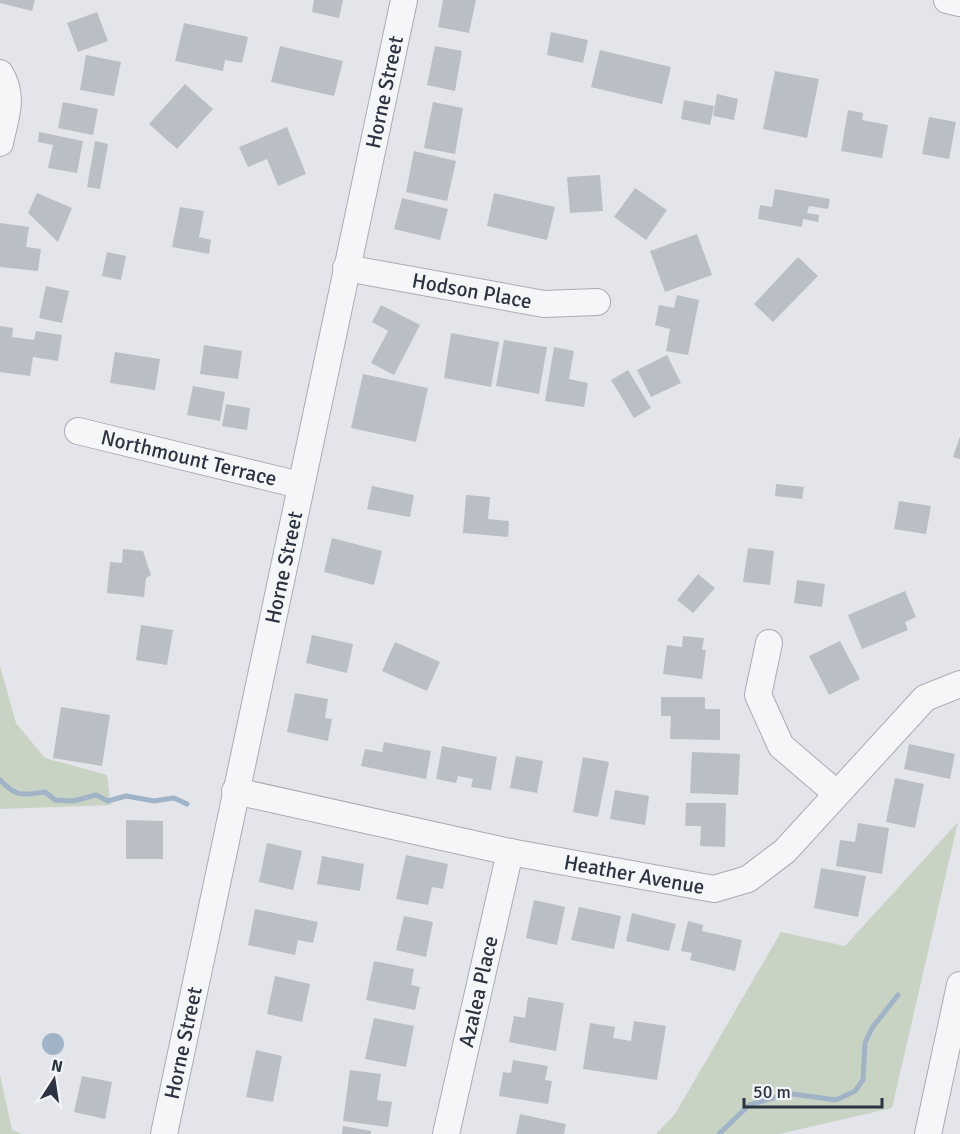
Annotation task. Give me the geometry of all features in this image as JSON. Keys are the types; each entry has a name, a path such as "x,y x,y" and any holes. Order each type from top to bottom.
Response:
{"street":[{"name":"Horne Street","path":"164,1134 404,0"},
{"path":"947,0 960,3"},
{"path":"0,73 7,84 10,97 0,143"},
{"name":"Hodson Place","path":"346,268 544,304 597,302"},
{"name":"Northmount Terrace","path":"78,431 300,485"},
{"path":"769,643 758,695 776,736 781,746 836,793"},
{"name":"Heather Avenue","path":"235,791 510,852 714,889 748,879 785,851 925,698 960,684"},
{"name":"Azalea Place","path":"446,1134 510,852"},
{"path":"928,1134 950,1081 960,985"}],"green space":[{"path":"0,666 16,723 45,758 107,775 111,805 0,809"},
{"path":"958,822 892,1108 779,1134 656,1134 675,1114 781,932 845,946"},
{"path":"0,1075 12,1130 22,1134 0,1134"}],"water":[{"path":"53,1033 61,1036 64,1044 61,1052 53,1055 45,1052 42,1044 45,1036"}],"building":[{"path":"0,0 35,0 32,11 0,3"},
{"path":"314,0 343,0 339,18 312,12"},
{"path":"443,0 476,0 469,33 438,27"},
{"path":"97,12 108,41 78,52 67,23"},
{"path":"184,23 248,37 242,63 225,60 223,71 175,61"},
{"path":"551,32 588,40 583,63 547,55"},
{"path":"280,46 343,61 334,96 271,82"},
{"path":"435,46 462,51 455,91 427,85"},
{"path":"600,50 671,67 662,104 591,87"},
{"path":"86,55 121,62 114,96 80,90"},
{"path":"775,71 819,79 807,138 763,129"},
{"path":"185,84 213,109 177,149 149,124"},
{"path":"717,94 738,99 734,120 713,116"},
{"path":"684,100 714,106 710,125 681,119"},
{"path":"63,102 98,109 93,135 58,128"},
{"path":"433,102 463,108 455,154 424,148"},
{"path":"848,110 863,113 862,120 888,125 882,158 841,151"},
{"path":"929,117 956,122 949,159 922,154"},
{"path":"287,127 306,174 278,186 267,159 248,167 239,147"},
{"path":"39,132 83,141 77,173 48,168 53,145 38,142"},
{"path":"95,141 108,144 100,189 87,187"},
{"path":"414,151 456,161 447,201 406,192"},
{"path":"600,175 603,211 570,213 567,177"},
{"path":"635,188 667,210 646,240 614,217"},
{"path":"775,189 830,199 828,209 809,206 807,213 819,215 818,222 803,219 802,227 758,219 760,205 772,207"},
{"path":"37,193 72,208 58,242 28,213"},
{"path":"494,193 555,207 547,240 487,226"},
{"path":"402,198 448,209 440,240 394,229"},
{"path":"180,207 204,211 199,237 211,240 209,254 172,247"},
{"path":"0,223 29,227 26,247 41,249 38,271 0,267"},
{"path":"697,234 712,275 665,292 650,251"},
{"path":"107,252 126,256 121,280 102,276"},
{"path":"798,257 818,276 773,322 754,304"},
{"path":"46,286 69,291 62,323 39,318"},
{"path":"677,295 699,300 688,355 666,351 670,329 655,325 659,305 674,308"},
{"path":"381,305 420,325 394,375 371,363 388,331 372,322"},
{"path":"0,326 13,328 12,337 34,340 36,331 62,335 58,361 33,357 30,376 0,372"},
{"path":"451,333 499,342 491,387 444,378"},
{"path":"504,340 547,347 539,394 496,386"},
{"path":"204,345 242,351 238,379 200,374"},
{"path":"554,347 574,351 569,379 588,383 584,407 545,401"},
{"path":"115,352 160,359 155,390 110,383"},
{"path":"667,355 681,383 651,397 637,370"},
{"path":"628,370 651,408 634,418 611,380"},
{"path":"363,374 428,388 416,442 351,428"},
{"path":"193,386 225,392 220,421 187,415"},
{"path":"226,404 250,408 247,430 222,426"},
{"path":"960,436 960,459 953,457"},
{"path":"776,484 804,487 802,499 775,496"},
{"path":"372,486 414,495 410,517 367,509"},
{"path":"466,495 490,497 488,519 509,521 508,537 463,533"},
{"path":"899,501 931,506 926,534 894,529"},
{"path":"332,538 382,551 374,585 324,572"},
{"path":"748,548 774,551 770,585 743,582"},
{"path":"123,549 143,551 151,575 146,578 144,597 107,593 110,562 122,563"},
{"path":"698,574 715,588 693,613 677,600"},
{"path":"797,580 825,584 822,607 794,603"},
{"path":"905,591 916,617 905,622 908,630 862,649 848,615"},
{"path":"141,625 173,630 167,665 136,660"},
{"path":"312,635 353,644 347,673 306,663"},
{"path":"683,636 704,638 702,650 706,650 702,679 663,674 667,645 682,647"},
{"path":"840,641 860,679 829,695 809,656"},
{"path":"395,642 440,662 427,691 382,671"},
{"path":"295,693 328,699 325,718 332,719 328,741 287,732"},
{"path":"661,697 705,697 705,709 720,709 720,740 670,739 671,716 661,716"},
{"path":"61,707 110,715 102,766 53,758"},
{"path":"384,742 431,751 426,779 361,766 365,749 382,752"},
{"path":"909,744 955,754 950,779 904,769"},
{"path":"442,746 497,757 491,790 471,787 473,779 458,776 456,783 436,779"},
{"path":"692,752 740,754 738,795 690,793"},
{"path":"516,756 543,761 537,793 510,788"},
{"path":"583,757 609,762 598,817 573,812"},
{"path":"895,778 924,784 915,828 886,822"},
{"path":"615,790 649,796 645,825 610,819"},
{"path":"686,803 726,803 725,847 700,846 701,826 685,826"},
{"path":"126,820 163,821 163,859 126,859"},
{"path":"858,823 889,828 882,874 836,866 840,840 855,842"},
{"path":"267,843 302,851 293,890 259,882"},
{"path":"406,855 448,864 443,889 432,887 428,905 396,899"},
{"path":"322,856 364,864 360,891 317,884"},
{"path":"821,868 866,876 858,917 814,908"},
{"path":"534,900 565,907 557,945 526,938"},
{"path":"579,907 621,916 614,949 571,940"},
{"path":"255,909 318,922 313,943 298,940 295,955 248,945"},
{"path":"632,913 676,924 669,951 626,941"},
{"path":"404,916 433,922 426,957 396,950"},
{"path":"688,921 703,925 702,931 742,940 735,971 690,960 692,953 681,951"},
{"path":"374,961 414,969 411,985 420,987 415,1010 366,1000"},
{"path":"275,976 310,984 302,1022 267,1014"},
{"path":"528,997 564,1003 556,1051 509,1042 514,1016 525,1018"},
{"path":"374,1018 414,1026 406,1067 365,1059"},
{"path":"634,1021 666,1026 657,1080 583,1069 590,1023 615,1027 613,1038 631,1041"},
{"path":"256,1050 282,1056 273,1102 246,1097"},
{"path":"513,1060 548,1066 545,1080 552,1081 548,1104 499,1096 503,1072 511,1073"},
{"path":"350,1070 381,1074 377,1100 392,1102 388,1127 343,1121"},
{"path":"82,1076 112,1082 105,1119 74,1112"},
{"path":"520,1114 566,1124 564,1134 516,1134"},
{"path":"343,1126 371,1131 371,1134 342,1134"}],"waterway":[{"path":"0,780 11,790 20,794 45,792 55,800 73,801 96,795 108,801 126,796 154,801 174,798 187,804"},
{"path":"719,1134 749,1105 793,1094 836,1100 855,1091 863,1080 865,1043 872,1028 898,995"}]}
